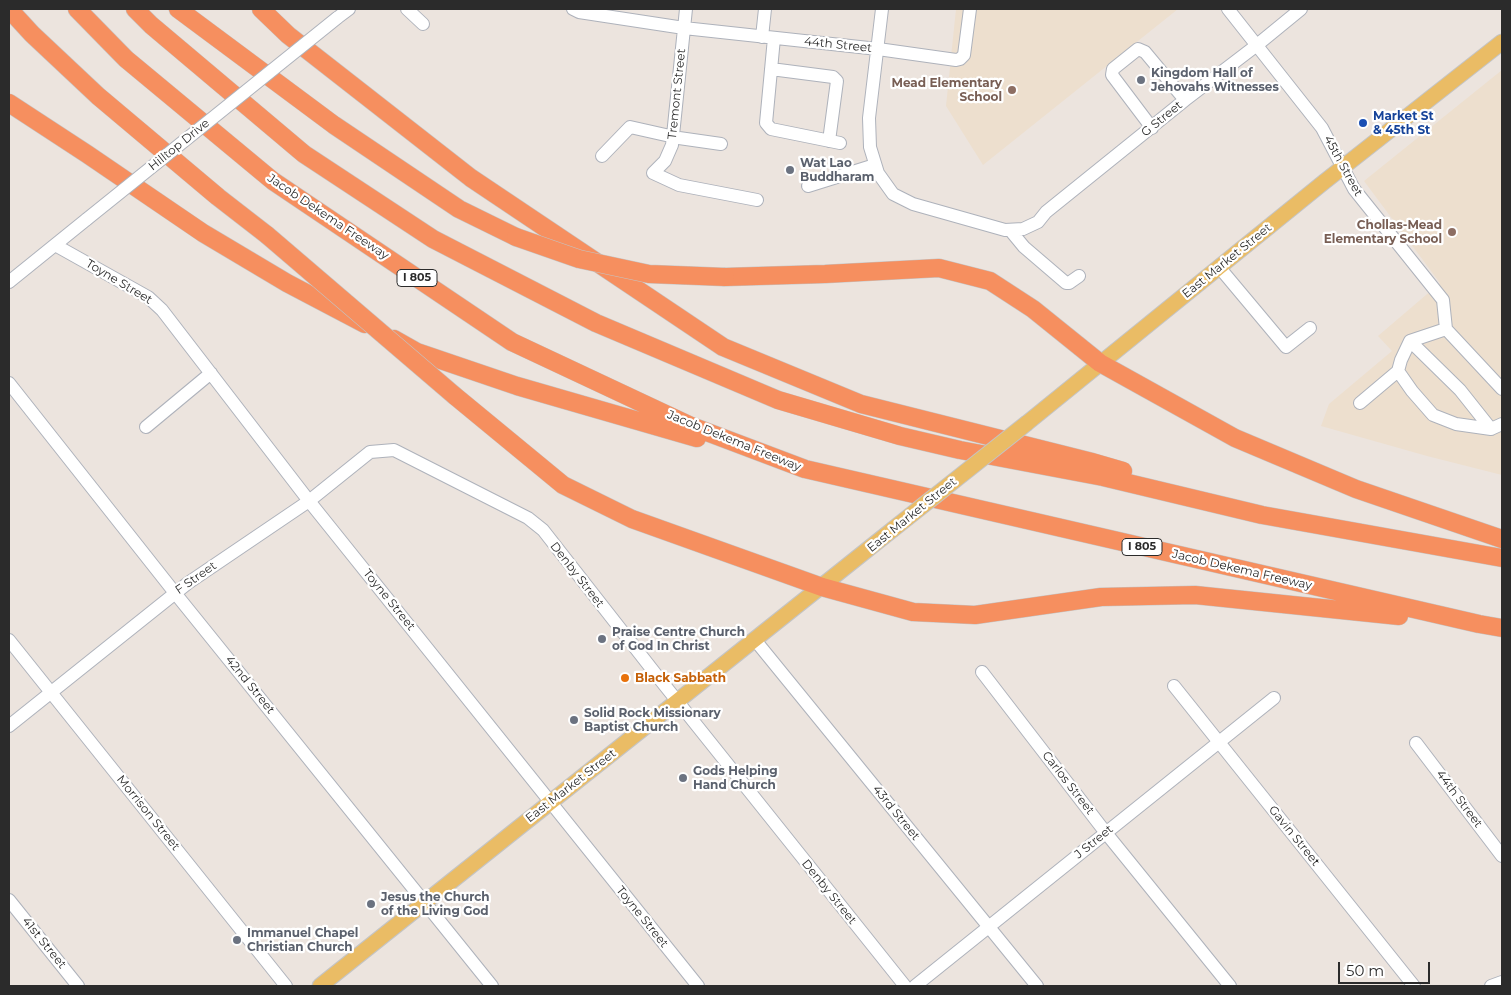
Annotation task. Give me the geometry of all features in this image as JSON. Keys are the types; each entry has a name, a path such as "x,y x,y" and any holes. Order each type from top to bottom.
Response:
{"highway":[{"path":"9,9 32,34 98,96 218,198 267,235 455,396 563,485 632,519 822,587 913,612 975,615 1100,597 1195,595 1478,624"},
{"name":"Jacob Dekema Freeway","path":"78,9 126,58 273,181 512,342 691,426 805,469 1502,628"},
{"path":"135,9 151,25 304,154 433,239 596,323 778,400 900,436 960,450 1103,477 1262,515 1502,558"},
{"path":"178,9 373,151 459,209 516,237 579,259 649,274 725,277 939,268 990,281 1034,309 1100,363 1235,438 1356,489 1502,539"},
{"path":"261,9 288,35 471,178 723,346 861,404 1092,462 1262,515"},
{"path":"9,95 87,154"},
{"path":"9,103 243,258 417,352 517,386 805,469"}],"main road":[{"name":"East Market Street","path":"320,986 756,640 1502,42"}],"street":[{"name":"Hilltop Drive","path":"9,282 349,9"},
{"path":"407,9 424,24"},
{"name":"44th Street","path":"573,9 579,12 684,28 878,50 869,118 870,147 878,173 893,194 913,204 1005,230 1023,229"},
{"name":"Tremont Street","path":"686,9 672,145 665,161 653,172 679,185 757,200"},
{"path":"765,9 771,69 766,123 771,129 834,142 837,81 833,77 771,69"},
{"path":"882,9 878,50 956,60 964,55 970,9"},
{"name":"45th Street","path":"1228,9 1322,128 1354,189 1442,300 1446,329"},
{"name":"G Street","path":"1023,229 1038,222 1046,212 1301,9"},
{"path":"1152,128 1112,75 1113,69 1138,49 1145,52 1185,100"},
{"path":"602,156 630,127 721,144"},
{"path":"808,186 876,165"},
{"path":"1010,230 1024,246 1066,283 1073,281 1079,276"},
{"name":"Toyne Street","path":"55,245 148,297 162,310 309,501 698,986"},
{"path":"1219,267 1286,347 1310,328"},
{"path":"1360,403 1398,371 1410,341 1446,329 1502,389"},
{"path":"1410,341 1497,426"},
{"path":"1398,371 1412,392 1433,415 1456,424 1497,426"},
{"path":"146,427 211,374"},
{"name":"42nd Street","path":"9,383 175,593 492,986"},
{"name":"F Street","path":"9,726 175,593 309,501 370,452 394,450"},
{"name":"Denby Street","path":"394,450 528,518 543,530 905,986"},
{"name":"Morrison Street","path":"9,640 286,986"},
{"name":"43rd Street","path":"756,640 1037,986"},
{"name":"Carlos Street","path":"982,672 1106,833 1230,986"},
{"name":"Gavin Street","path":"1174,686 1414,986"},
{"name":"J Street","path":"915,986 1274,698"},
{"name":"44th Street","path":"1416,743 1502,856"},
{"name":"41st Street","path":"9,900 78,986"},
{"path":"1491,986 1502,982"}],"shaded area":[{"name":"Mead Elementary School","path":"956,9 1178,9 983,165 946,106"},
{"name":"Chollas-Mead Elementary School","path":"1502,70 1502,475 1321,426 1329,404 1392,351 1378,336 1440,283 1364,181"}],"place":[{"name":"Kingdom Hall of Jehovahs Witnesses","path":"1141,80"},
{"name":"Mead Elementary School","path":"1012,90"},
{"name":"Market St & 45th St","path":"1363,123"},
{"name":"Wat Lao Buddharam","path":"790,170"},
{"name":"Chollas-Mead Elementary School","path":"1452,232"},
{"name":"Praise Centre Church of God In Christ","path":"602,639"},
{"name":"Black Sabbath","path":"625,678"},
{"name":"Solid Rock Missionary Baptist Church","path":"574,720"},
{"name":"Gods Helping Hand Church","path":"683,778"},
{"name":"Jesus the Church of the Living God","path":"371,904"},
{"name":"Immanuel Chapel Christian Church","path":"237,940"}]}
